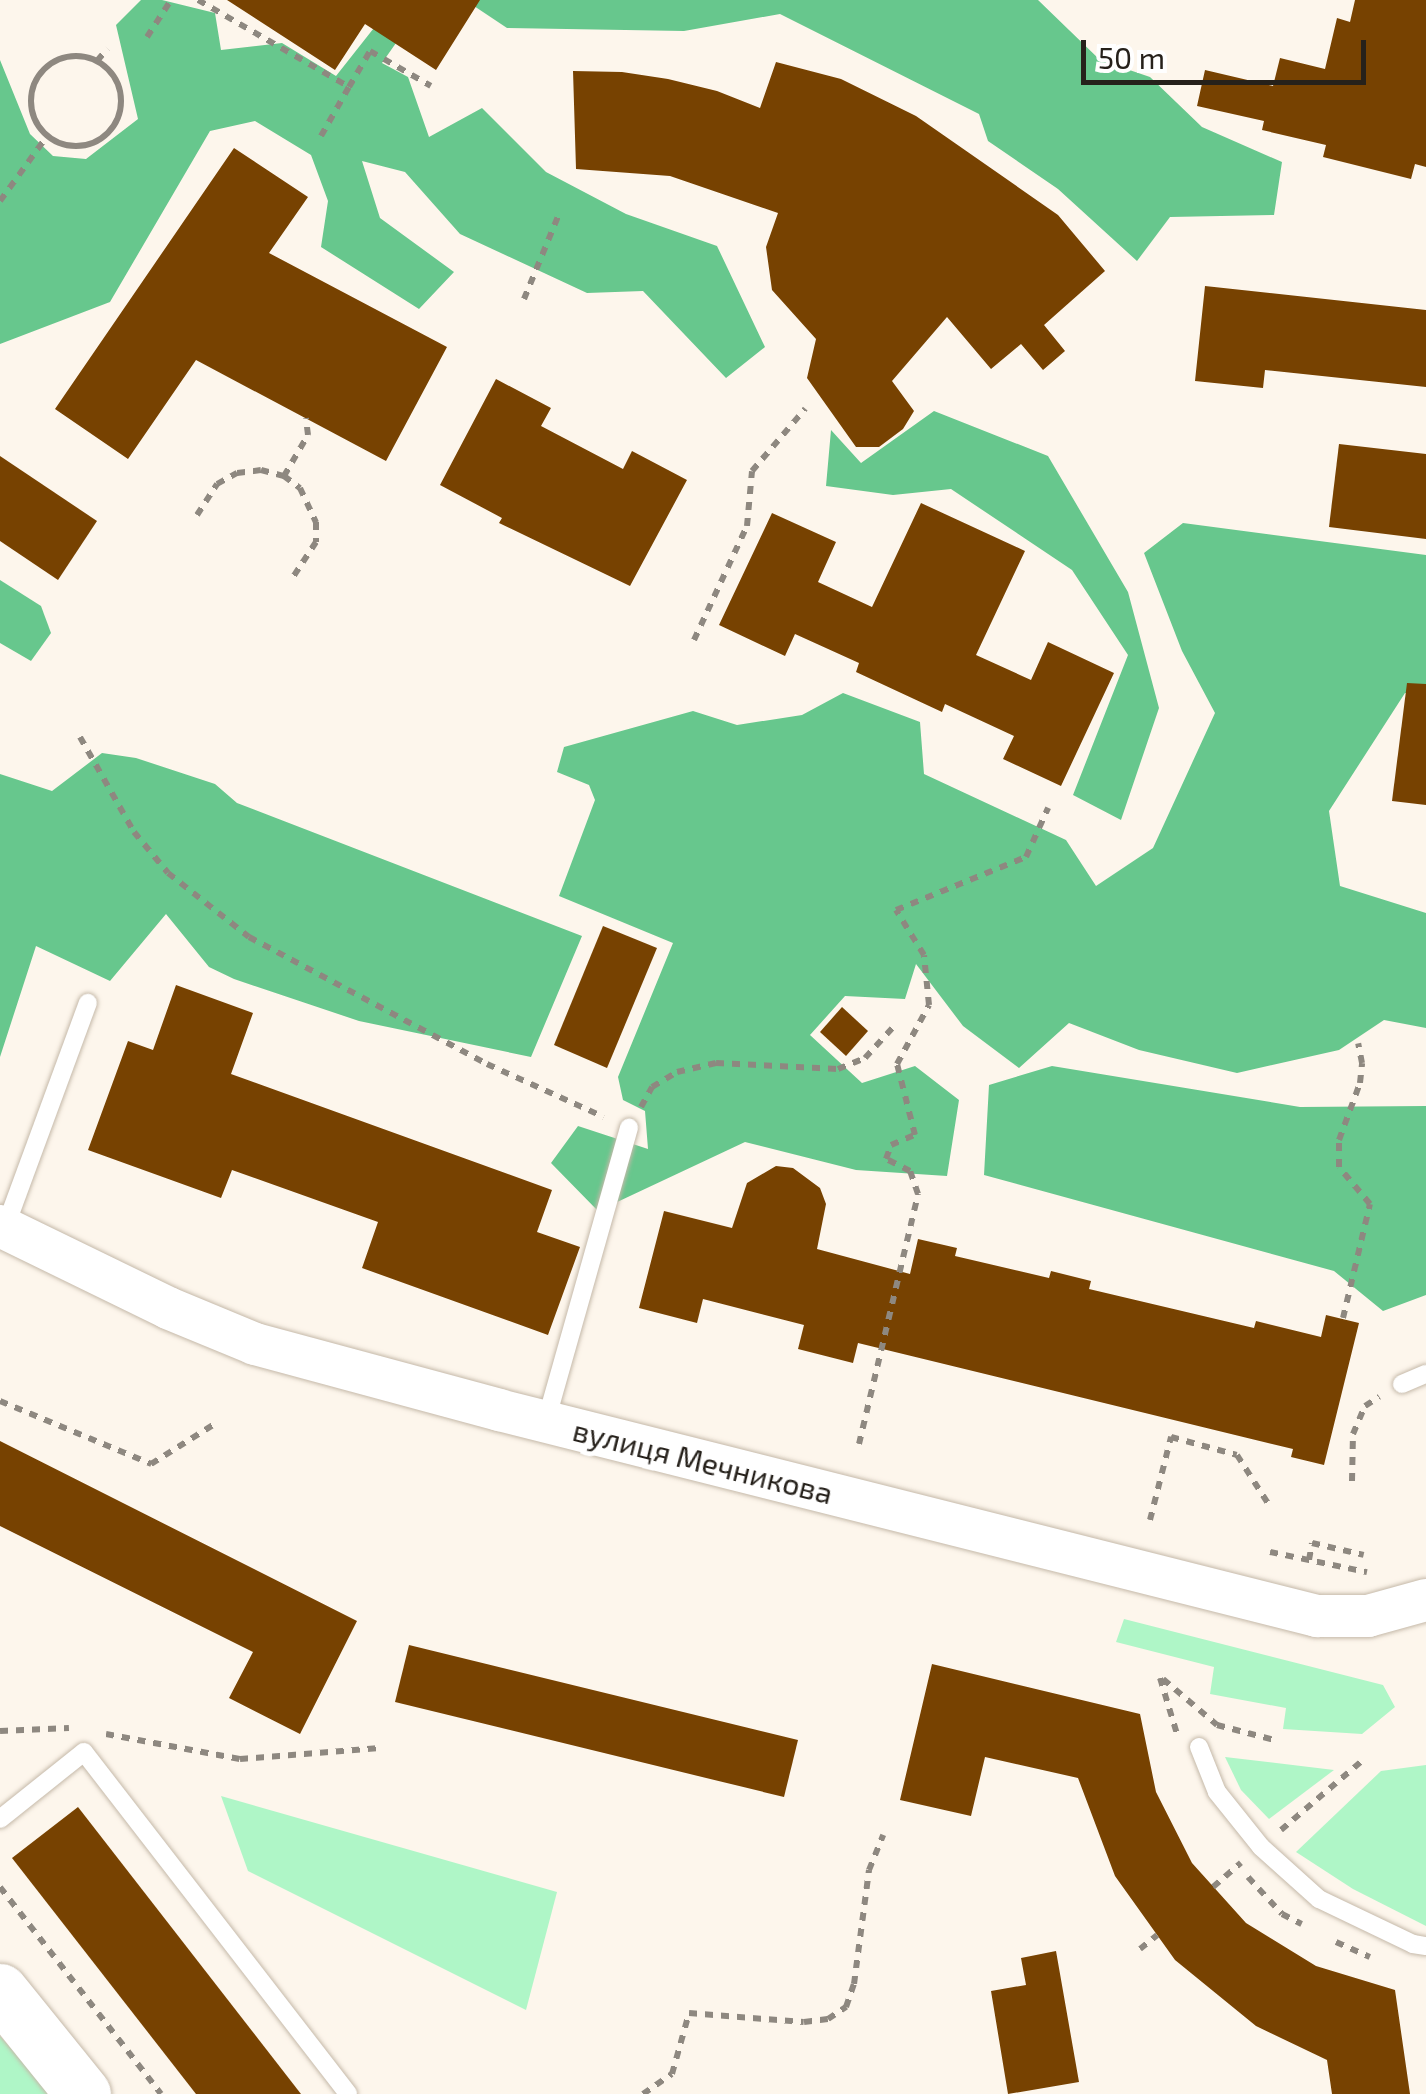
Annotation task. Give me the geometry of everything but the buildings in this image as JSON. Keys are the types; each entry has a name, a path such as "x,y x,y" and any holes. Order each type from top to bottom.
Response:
{"main road":[{"path":"0,1991 83,2094"}],"street":[{"name":"вулиця Мечникова","path":"2,1227 168,1308 254,1344 546,1422 1317,1616 1368,1616 1426,1600"}],"lane":[{"path":"2,1227 88,1003"},
{"path":"546,1422 629,1128"},
{"path":"1402,1384 1426,1374"},
{"path":"1198,1747 1217,1792 1261,1847 1319,1899 1412,1944 1426,1946"},
{"path":"0,1819 84,1752 348,2094"}],"path":[{"path":"147,37 171,0"},
{"path":"198,0 349,87"},
{"path":"97,62 107,49"},
{"path":"320,136 370,51 430,86"},
{"path":"68,57 97,62 118,83 120,112 114,126 104,138 76,146 48,136 38,125 31,97 43,71 68,57"},
{"path":"0,202 48,136"},
{"path":"524,299 559,214"},
{"path":"694,640 748,526 752,472 805,409"},
{"path":"284,476 308,435 306,418"},
{"path":"197,515 216,484 237,473 261,470 284,476 300,488 316,522 316,542 294,576"},
{"path":"80,738 134,832 168,873 248,937 487,1064 629,1128 652,1086 678,1072 716,1063 838,1070 865,1058 895,1025"},
{"path":"860,1444 918,1194 910,1172 886,1159 891,1145 915,1135 897,1064 929,1006 924,955 896,910 1026,857 1048,808"},
{"path":"1342,1318 1370,1204 1339,1167 1338,1148 1360,1083 1358,1043"},
{"path":"1352,1480 1354,1434 1365,1406 1402,1384"},
{"path":"0,1401 151,1464 213,1426"},
{"path":"1150,1520 1171,1437 1237,1454 1270,1508"},
{"path":"1309,1560 1312,1543 1364,1555"},
{"path":"1270,1552 1367,1572"},
{"path":"1160,1678 1217,1725 1278,1741"},
{"path":"0,1731 70,1728 240,1759 380,1748"},
{"path":"1214,1886 1364,1759"},
{"path":"643,2094 672,2074 689,2013 804,2022 828,2019 846,2007 854,1984 869,1870 882,1835"},
{"path":"0,1887 161,2094"},
{"path":"1140,1949 1157,1935"}],"green space":[{"path":"141,0 162,0 215,13 221,50 282,43 336,76 396,0 426,0 382,63 408,77 429,137 482,108 546,172 626,214 717,246 765,347 726,378 643,291 587,293 460,234 405,172 362,161 380,218 454,272 419,309 321,247 328,201 311,155 255,121 210,131 110,302 0,344 0,60 30,134 53,156 86,159 138,119 116,25"},
{"path":"465,0 1038,0 1100,60 1150,77 1202,127 1282,162 1274,215 1170,217 1137,261 1058,189 988,141 979,114 780,14 684,31 507,28"},
{"path":"934,411 1048,456 1128,592 1159,708 1121,820 1073,795 1128,655 1072,570 951,489 893,495 826,486 831,430 861,463"},
{"path":"1183,523 1426,555 1426,694 1405,693 1329,811 1340,886 1426,913 1426,1028 1384,1020 1339,1050 1237,1073 1139,1050 1069,1023 1019,1068 963,1026 916,964 905,999 845,996 810,1035 862,1083 915,1066 959,1100 947,1176 856,1170 745,1142 598,1211 551,1163 578,1126 648,1149 645,1111 623,1100 618,1077 673,943 559,896 595,800 589,785 557,772 564,747 693,711 737,725 802,715 843,693 920,722 924,774 1066,840 1096,886 1153,848 1215,713 1182,651 1144,553"},
{"path":"0,580 41,606 51,633 31,661 0,643"},
{"path":"102,753 136,758 215,784 237,803 582,936 531,1057 359,1021 234,979 209,967 166,914 110,981 36,946 0,1057 0,774 52,791"},
{"path":"1052,1066 1300,1107 1426,1106 1426,1295 1383,1311 1334,1271 984,1175 989,1085"},
{"path":"1124,1619 1383,1685 1395,1707 1362,1734 1283,1729 1286,1708 1210,1694 1214,1667 1116,1642"},
{"path":"1225,1757 1334,1770 1269,1819 1241,1790"},
{"path":"1426,1765 1426,1926 1353,1889 1296,1852 1381,1771"},
{"path":"221,1796 557,1892 526,2010 248,1871"},
{"path":"0,2036 24,2063 48,2094 0,2094"}]}
